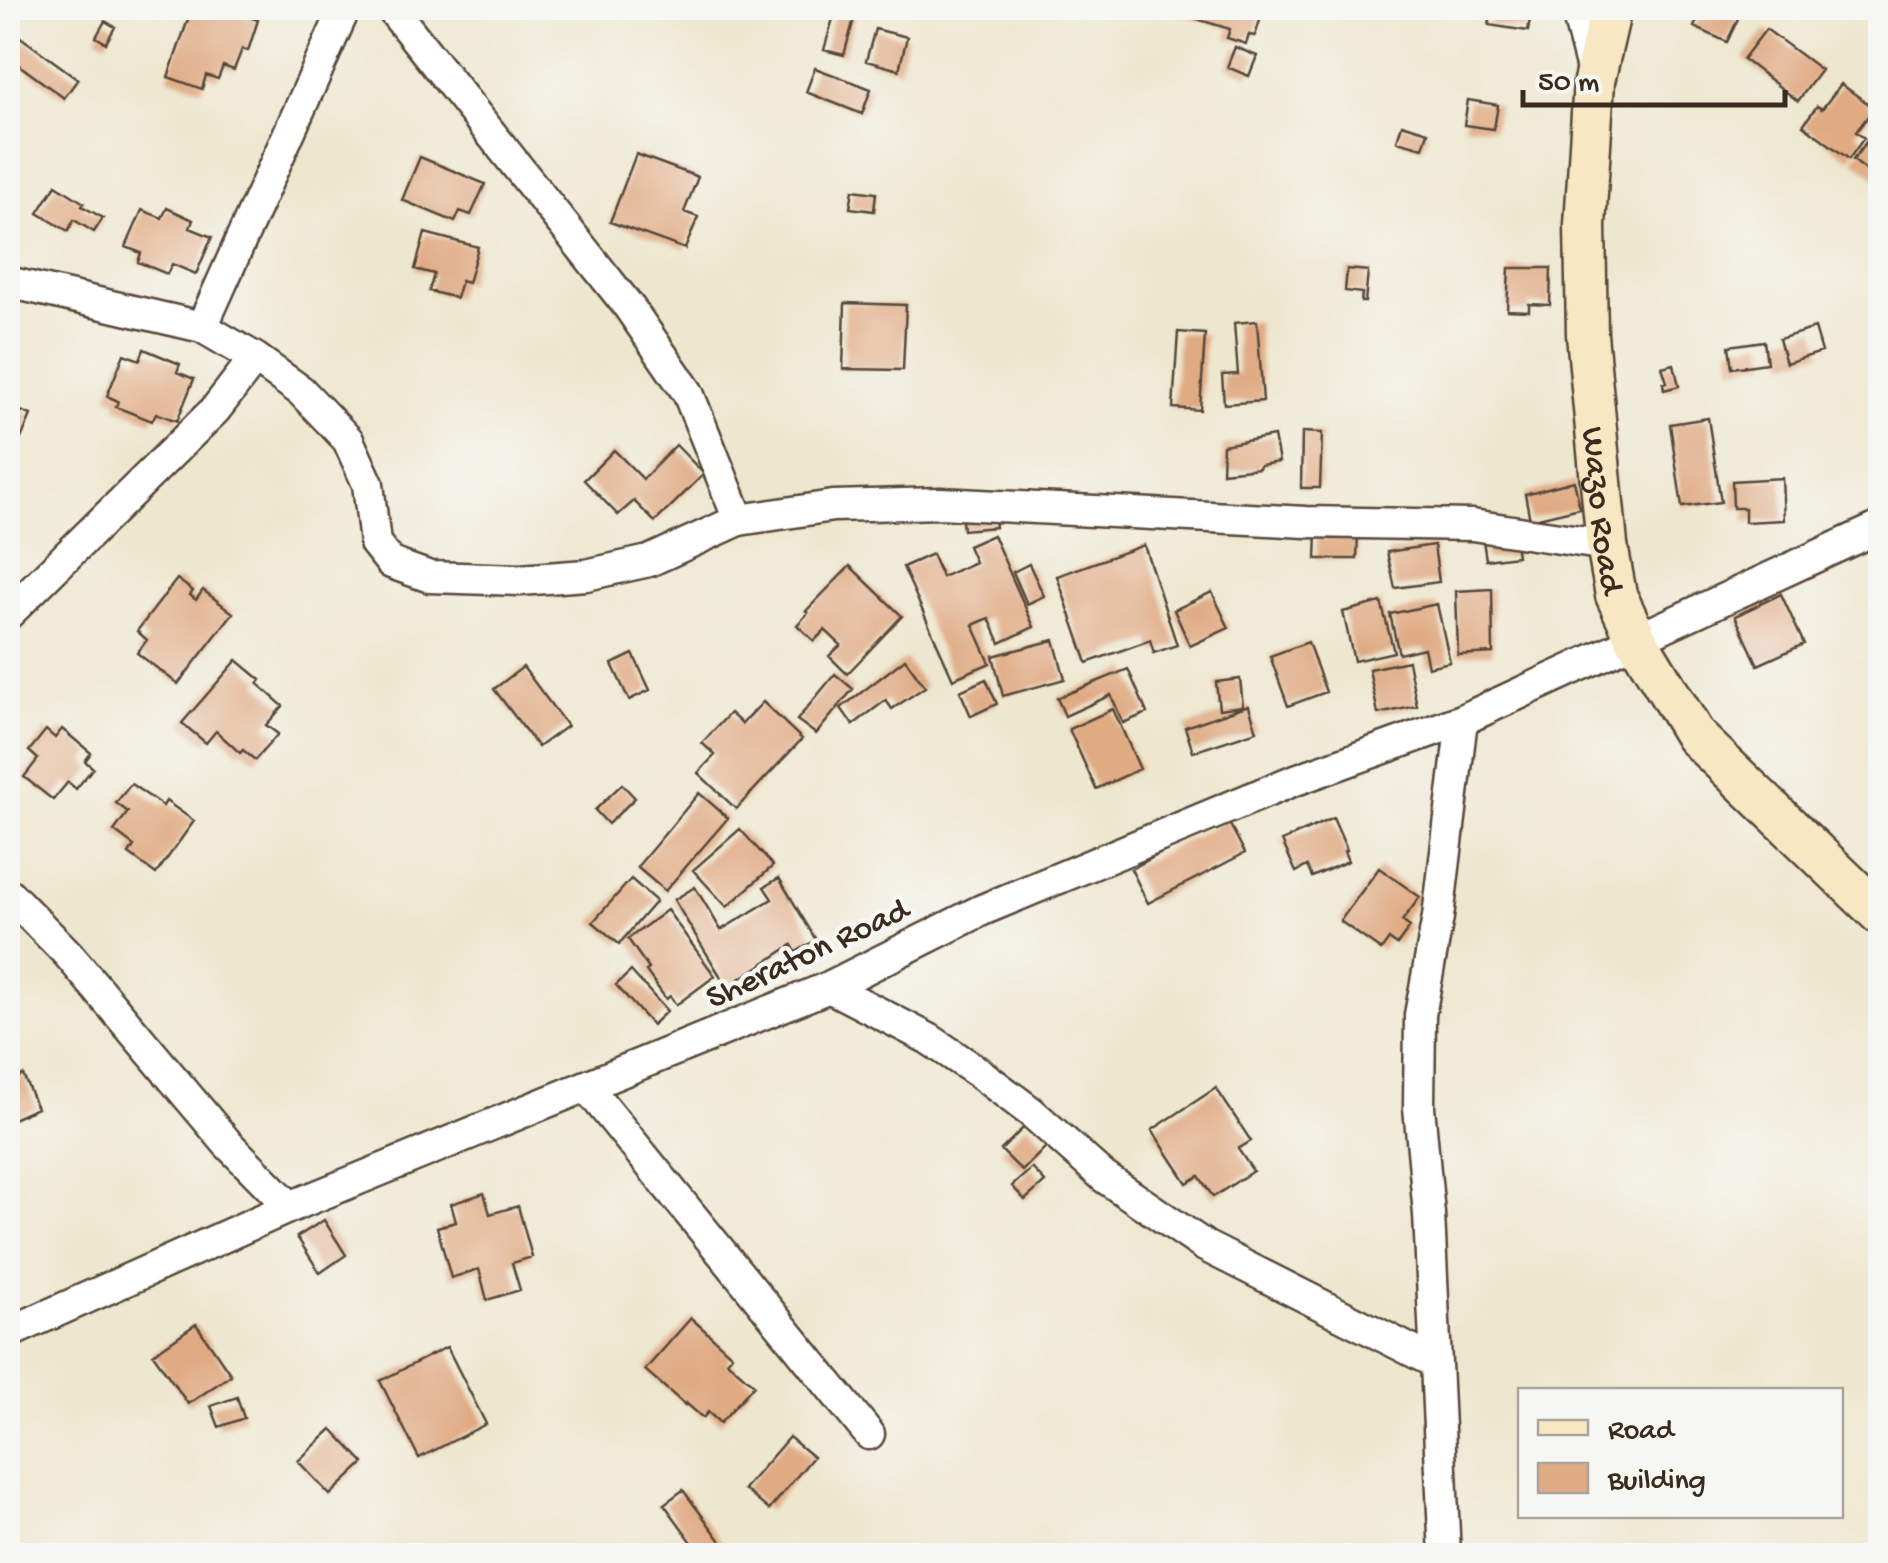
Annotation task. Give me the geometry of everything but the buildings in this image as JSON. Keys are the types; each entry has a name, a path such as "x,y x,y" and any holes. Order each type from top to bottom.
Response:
{"main road":[{"name":"Wazo Road","path":"1612,8 1594,81 1585,225 1587,335 1607,545 1616,595 1695,736 1880,914"}],"street":[{"path":"202,327 345,8"},
{"path":"391,8 630,307 688,392 739,520"},
{"path":"1576,8 1594,81"},
{"path":"8,282 202,327 255,358 301,391 348,440 368,484 375,542 391,563 430,577 520,580 586,574 648,562 739,520 833,506 940,504 1306,522 1472,525 1607,545"},
{"path":"8,614 214,410 255,358"},
{"name":"Sheraton Road","path":"8,1333 290,1207 829,987 998,903 1290,782 1462,720 1880,526"},
{"path":"1445,1556 1429,1214 1419,1107 1420,1014 1438,917 1462,720"},
{"path":"8,893 68,954 228,1144 290,1207"},
{"path":"829,987 929,1040 978,1072 1031,1112 1104,1177 1205,1246 1436,1363"},
{"path":"588,1087 869,1434"}]}
